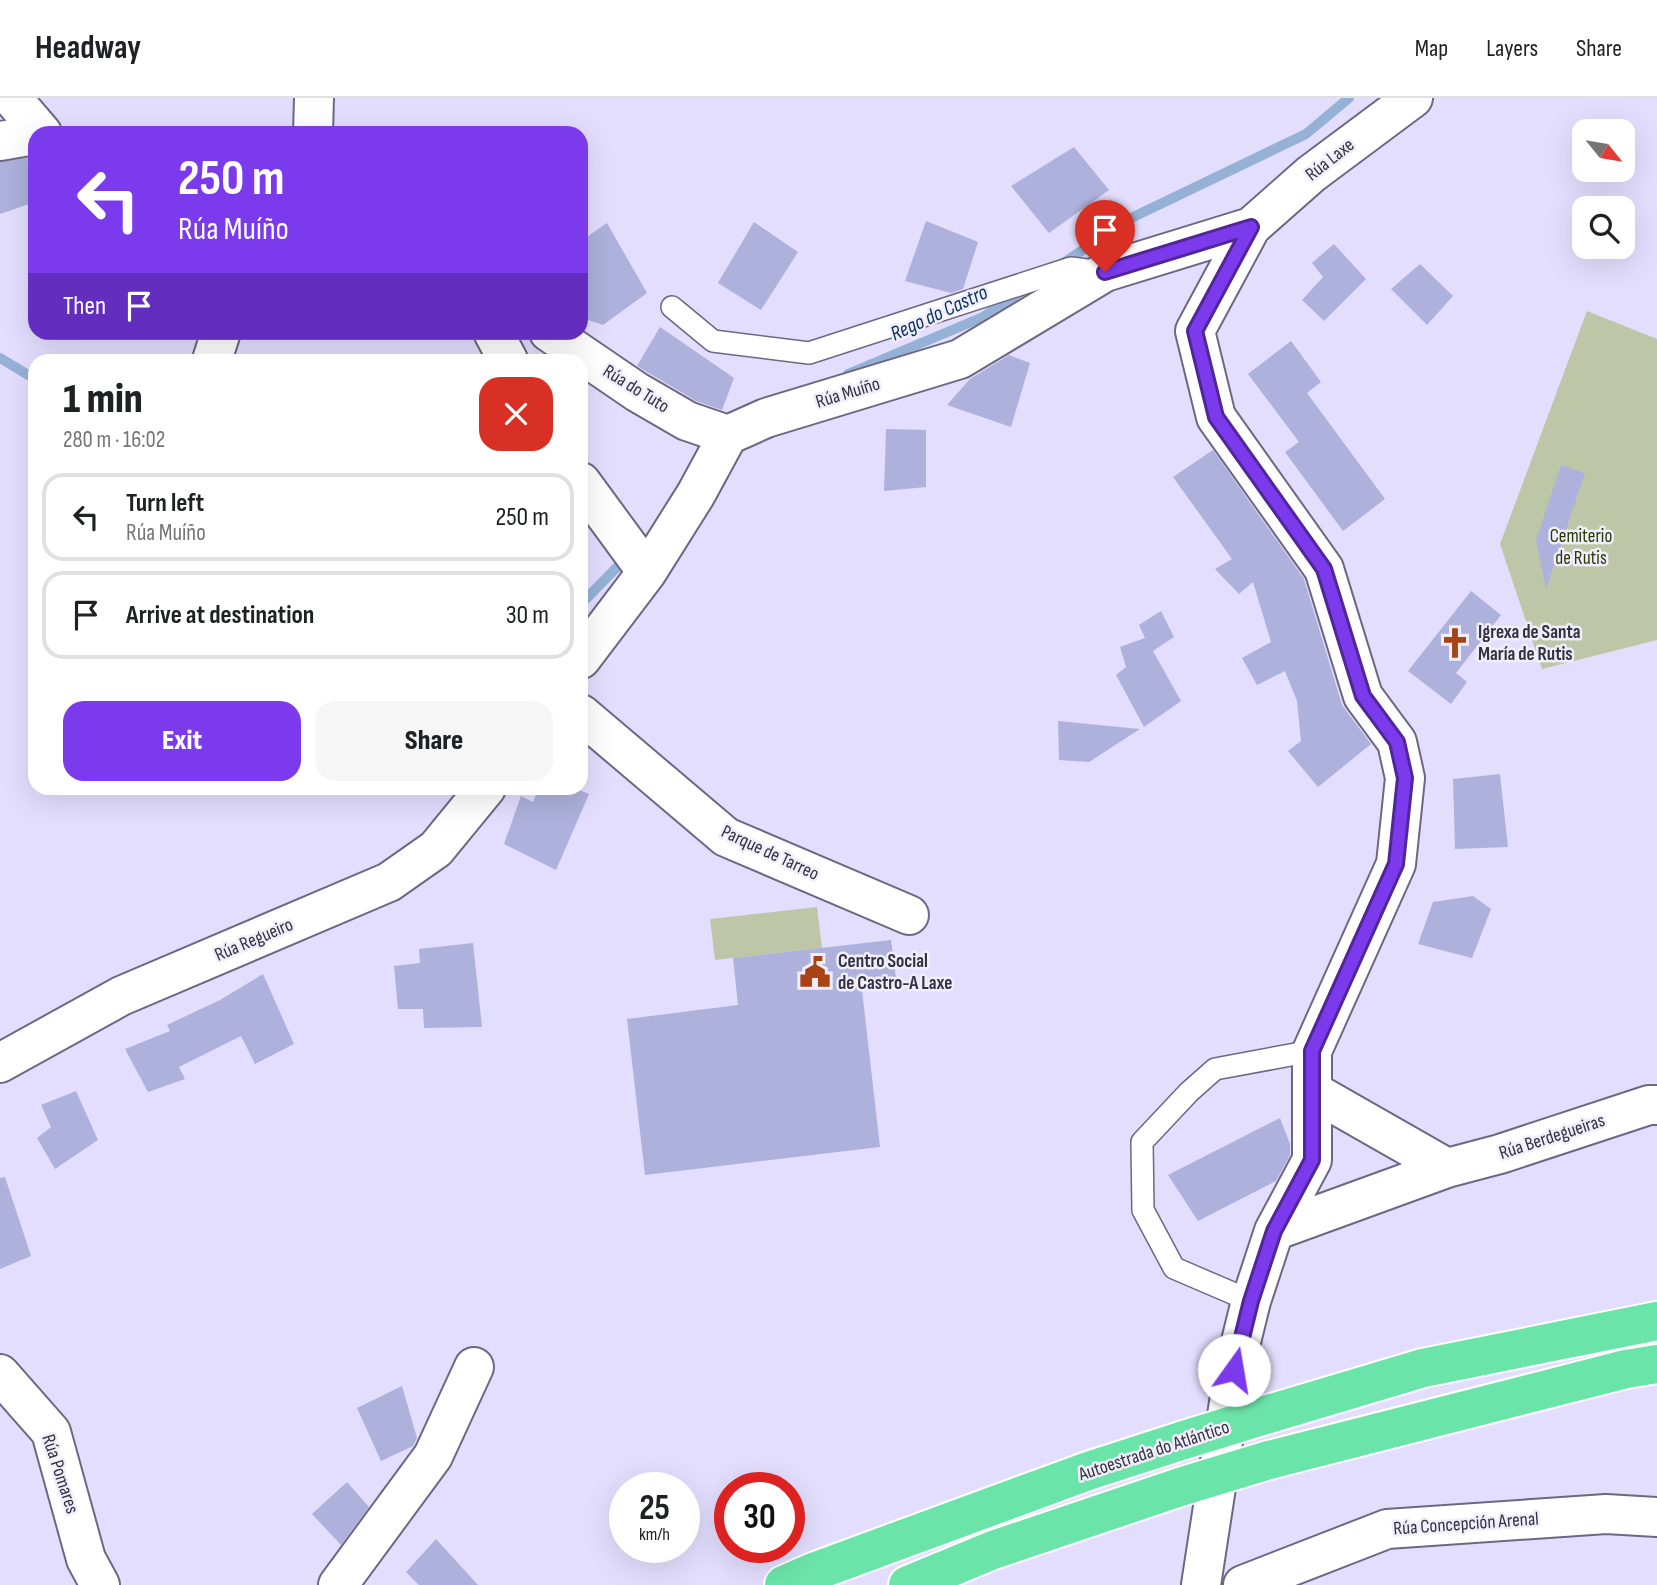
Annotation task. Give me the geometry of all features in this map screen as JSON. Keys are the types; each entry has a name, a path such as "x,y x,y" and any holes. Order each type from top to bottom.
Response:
{"highway":[{"name":"Autoestrada do Atlántico","path":"784,1585 1088,1471 1272,1413 1423,1368 1657,1321"},
{"path":"908,1585 993,1550 1183,1486 1626,1368 1657,1364"}],"street":[{"path":"12,98 36,126"},
{"path":"313,126 314,98"},
{"name":"Rúa Laxe","path":"1251,227 1311,174 1413,98"},
{"path":"0,141 28,136"},
{"path":"1201,1585 1234,1370 1251,1301 1274,1231 1312,1160 1312,1051 1396,864 1405,778 1397,742 1363,696 1324,569 1216,417 1195,331 1251,227"},
{"name":"Rúa Muíño","path":"728,435 766,418 960,359 1105,272 1251,227"},
{"name":"Rúa do Tuto","path":"561,340 582,354"},
{"name":"Rúa do Tuto","path":"588,358 687,421 728,435"},
{"path":"588,650 647,572 696,494 728,435"},
{"path":"588,492 647,572"},
{"name":"Parque de Tarreo","path":"588,720 726,837 909,915"},
{"name":"Rúa Regueiro","path":"0,1063 121,996 389,882 436,849 480,795"},
{"path":"1312,1091 1447,1168"},
{"name":"Rúa Berdegueiras","path":"1274,1231 1447,1168 1500,1154 1649,1105 1657,1105"},
{"path":"338,1585 433,1456 474,1367"},
{"name":"Rúa Pomares","path":"0,1374 51,1432 86,1559 100,1585"},
{"name":"Rúa Concepción Arenal","path":"1243,1585 1387,1529 1606,1514 1657,1517"}],"lane":[{"name":"Rúa Muíño","path":"672,307 713,341 809,353 1071,268 1105,272"},
{"path":"1251,1301 1174,1268 1143,1210 1142,1142 1189,1092 1215,1069 1312,1051"}],"green space":[{"name":"Cemiterio de Rutis","path":"1587,311 1657,339 1657,640 1542,669 1500,544"},
{"path":"817,907 822,948 715,960 710,919"}],"building":[{"path":"1074,147 1109,190 1049,233 1011,186"},
{"path":"28,158 28,204 0,214 0,162"},
{"path":"926,221 978,242 963,289 951,293 905,281"},
{"path":"754,222 798,252 761,310 718,283"},
{"path":"607,223 647,293 603,325 588,320 588,236"},
{"path":"1334,244 1366,279 1324,321 1302,300 1323,277 1312,263"},
{"path":"1420,264 1453,296 1427,325 1391,289"},
{"path":"660,327 734,378 722,410 696,401 637,366"},
{"path":"1291,341 1321,382 1307,393 1385,499 1343,531 1285,452 1299,442 1248,374"},
{"path":"1009,355 1030,363 1011,427 947,405 970,379"},
{"path":"886,429 926,430 926,487 884,491"},
{"path":"1213,450 1304,579 1342,705 1371,744 1318,787 1288,751 1301,741 1297,701 1285,671 1257,685 1242,658 1271,642 1253,582 1239,594 1215,569 1232,559 1173,477"},
{"path":"1561,465 1585,473 1546,589 1536,540"},
{"name":"Igrexa de Santa María de Rutis","path":"1471,591 1501,615 1456,673 1467,682 1451,704 1408,671"},
{"path":"1161,611 1174,637 1153,651 1181,701 1144,727 1116,675 1126,667 1120,647 1145,638 1139,625"},
{"path":"1058,721 1140,729 1089,762 1059,760"},
{"path":"1500,774 1508,847 1455,849 1453,779"},
{"path":"589,794 556,870 504,844 521,796 533,802 536,795"},
{"path":"1473,896 1491,909 1472,958 1418,944 1433,902"},
{"path":"891,940 897,986 862,990 880,1147 645,1175 627,1019 738,1005 733,958"},
{"path":"473,943 482,1027 424,1028 423,1009 398,1009 394,966 420,963 419,949"},
{"path":"263,974 294,1044 255,1064 241,1036 179,1067 185,1079 148,1092 125,1049 170,1031 167,1025 220,1000"},
{"path":"76,1091 98,1140 55,1169 37,1138 51,1127 41,1105"},
{"path":"1280,1118 1290,1144 1290,1155 1276,1181 1198,1221 1168,1175"},
{"path":"5,1177 31,1256 0,1269 0,1178"},
{"path":"402,1386 417,1438 413,1446 381,1461 357,1408"},
{"path":"347,1482 369,1507 341,1545 312,1514"},
{"path":"436,1539 478,1585 419,1585 406,1572"}],"waterway":[{"name":"Rego do Castro","path":"1062,264 1127,220 1306,134 1349,98"},
{"name":"Rego do Castro","path":"848,374 983,317 1022,291"},
{"name":"Rego do Castro","path":"0,358 28,375"},
{"name":"Rego do Castro","path":"588,597 627,557"}],"place":[{"name":"Igrexa de Santa María de Rutis","path":"1455,643"},
{"name":"Centro Social de Castro-A Laxe","path":"815,972"}],"route":[{"path":"1105,272 1251,227 1195,331 1216,417 1324,569 1363,696 1397,742 1405,778 1396,864 1312,1051 1312,1160 1274,1231 1251,1301 1234,1370"}]}
